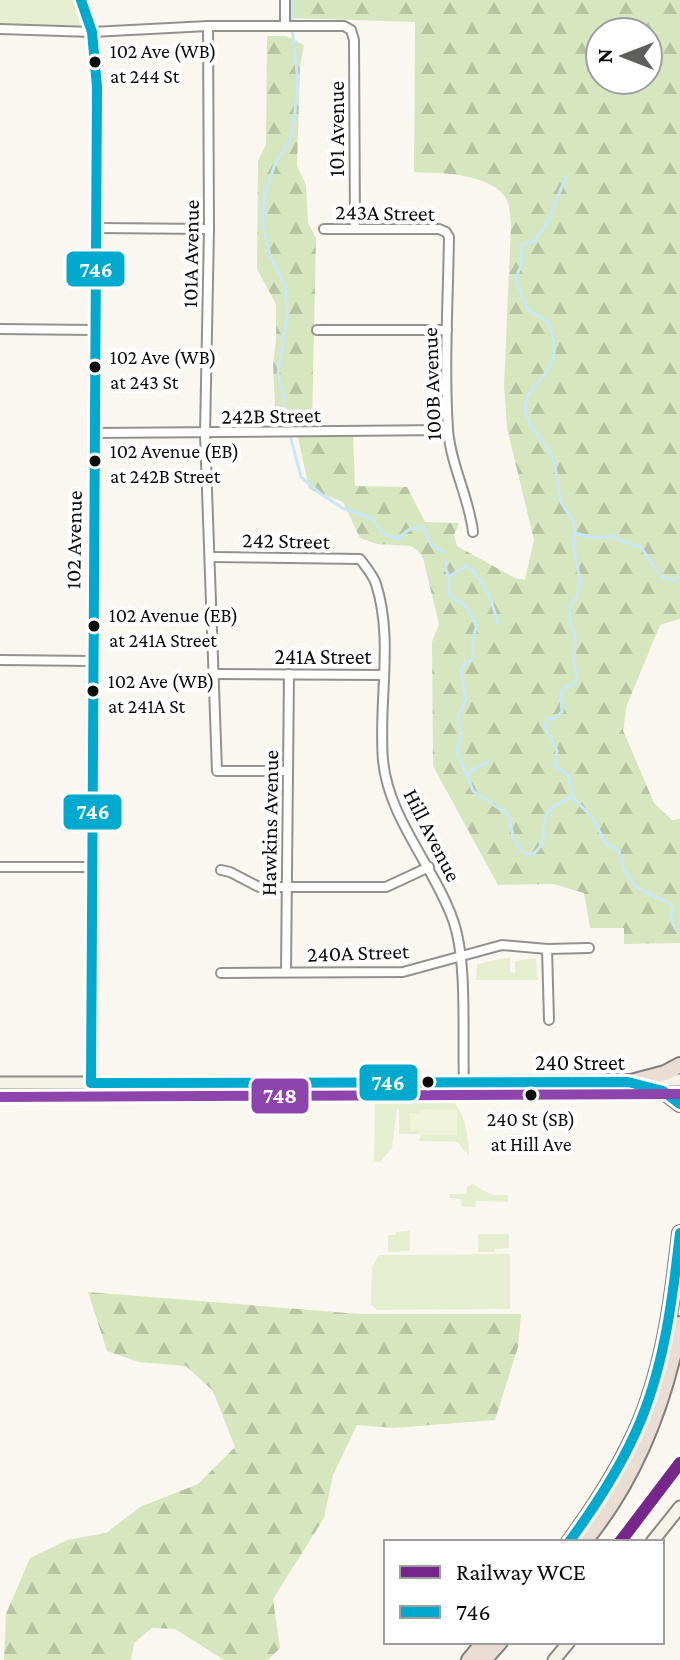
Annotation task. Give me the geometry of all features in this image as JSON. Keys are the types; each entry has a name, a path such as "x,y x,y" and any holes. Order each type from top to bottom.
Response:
{"highway":[{"path":"628,1082 665,1073 680,1065"},
{"path":"628,1082 663,1091 680,1104"},
{"path":"570,1540 614,1474 641,1419 663,1344 680,1233"},
{"path":"586,1540 618,1492 651,1426 662,1397 680,1324"},
{"path":"469,1660 482,1644"},
{"path":"484,1660 498,1644"}],"main road":[{"name":"102 Avenue","path":"81,0 92,32 96,77 91,1083"},
{"name":"240 Street","path":"0,1083 680,1080"},
{"path":"654,1540 680,1507"},
{"path":"554,1660 567,1644"}],"street":[{"path":"0,29 92,32 285,26 285,0"},
{"name":"101A Avenue","path":"208,26 209,229 205,434 217,771 288,771"},
{"name":"101 Avenue","path":"285,26 344,26 351,30 354,40 355,228"},
{"path":"96,228 209,229"},
{"name":"243A Street","path":"324,229 439,229 446,232"},
{"name":"100B Avenue","path":"446,232 449,237 448,430 453,465 471,515 473,532"},
{"path":"0,329 94,330"},
{"path":"317,330 447,330"},
{"name":"242B Street","path":"94,433 448,430"},
{"name":"242 Street","path":"211,557 360,559"},
{"name":"Hill Avenue","path":"360,559 375,581 382,611 383,761 392,800 445,897 455,925 460,957 464,1083"},
{"path":"0,660 92,661"},
{"name":"241A Street","path":"214,674 384,675"},
{"name":"Hawkins Avenue","path":"286,972 289,674"},
{"path":"0,867 91,867"},
{"path":"221,870 259,887 386,887 429,867"},
{"name":"240A Street","path":"221,973 403,972 502,945 547,949 589,948"},
{"path":"547,949 549,1020"}],"green space":[{"path":"0,0 74,0 81,27 0,25"},
{"path":"289,0 680,0 680,619 660,625 627,705 623,730 654,803 672,820 680,819 680,943 624,944 624,928 590,928 584,893 553,884 498,885 433,766 432,642 439,624 423,558 411,546 377,544 360,538 343,502 309,489 297,432 353,432 355,486 407,487 425,522 459,523 454,535 457,546 515,578 525,580 534,540 507,428 504,385 511,225 509,209 507,200 490,184 465,176 414,172 415,22 289,18"},
{"path":"267,36 286,36 304,45 300,67 297,166 306,185 308,223 316,238 312,423 276,424 273,364 276,304 257,269 258,161 266,144"},
{"path":"510,957 510,972 515,973 515,961 536,958 538,980 476,980 477,964"},
{"path":"375,1098 446,1098 458,1107 462,1115 469,1156 457,1142 418,1141 421,1135 457,1135 420,1109 420,1134 399,1134 397,1108 392,1148 380,1162 374,1162"},
{"path":"420,1109 457,1110 457,1135 420,1135 419,1130 410,1131 410,1113 419,1113"},
{"path":"473,1184 491,1195 508,1195 508,1202 476,1201 475,1207 462,1207 461,1199 450,1198 450,1194 466,1194 467,1187"},
{"path":"410,1231 410,1251 388,1252 388,1235"},
{"path":"478,1234 509,1234 509,1248 478,1252"},
{"path":"510,1254 510,1309 377,1310 371,1305 372,1267 379,1255"},
{"path":"88,1292 360,1314 521,1314 518,1347 495,1420 393,1428 357,1425 333,1475 324,1518 273,1599 280,1648 268,1660 224,1660 175,1629 152,1628 134,1643 131,1660 4,1660 6,1614 30,1558 67,1540 106,1533 140,1507 198,1484 235,1447 213,1391 186,1366 139,1362 107,1351"}],"waterway":[{"path":"292,0 298,81 295,112 290,140 275,164 264,196 263,225 270,256 285,285 287,316 278,373 301,477 344,509 372,518 383,534 397,539 411,528 424,528 430,543 444,552"},
{"path":"566,177 545,227 532,243 524,243 521,247 521,266 515,279 528,310 547,321 554,340 550,366 530,393 526,414 552,457 560,499 575,532"},
{"path":"680,575 674,580 662,578 641,547 614,536 594,538 575,533 573,545 579,590 570,605 570,625 575,635 577,680 574,685 567,685 561,693 562,712 555,718 547,718 545,728 557,751 555,766 569,776 572,797 592,817 606,844 619,851 622,865 632,882 642,891 673,906 671,917 675,928 680,931"},
{"path":"446,562 449,595 465,605 477,624 472,643 473,658 464,664 461,672 466,698 458,718 461,734 457,750 473,791 508,814 514,839 523,853 531,855 543,840 548,812 571,797"},
{"path":"449,577 465,566 477,575 498,623"},
{"path":"468,775 489,761"}],"rail line":[{"name":"WCE","path":"622,1540 680,1463"}],"transit line":[{"name":"746","path":"81,0 92,32 97,87 91,1083"},
{"name":"746","path":"91,1083 628,1082 663,1091 680,1104"},
{"name":"748","path":"0,1097 680,1094"},
{"name":"746","path":"570,1540 618,1468 649,1398 667,1328 680,1233"}],"place":[{"name":"102 Ave (WB) at 244 St","path":"95,62"},
{"name":"102 Ave (WB) at 243 St","path":"95,367"},
{"name":"102 Avenue (EB) at 242B Street","path":"95,461"},
{"name":"102 Avenue (EB) at 241A Street","path":"94,626"},
{"name":"102 Ave (WB) at 241A St","path":"93,691"},
{"name":"240 St (SB) at Hill Ave","path":"531,1095"}]}
